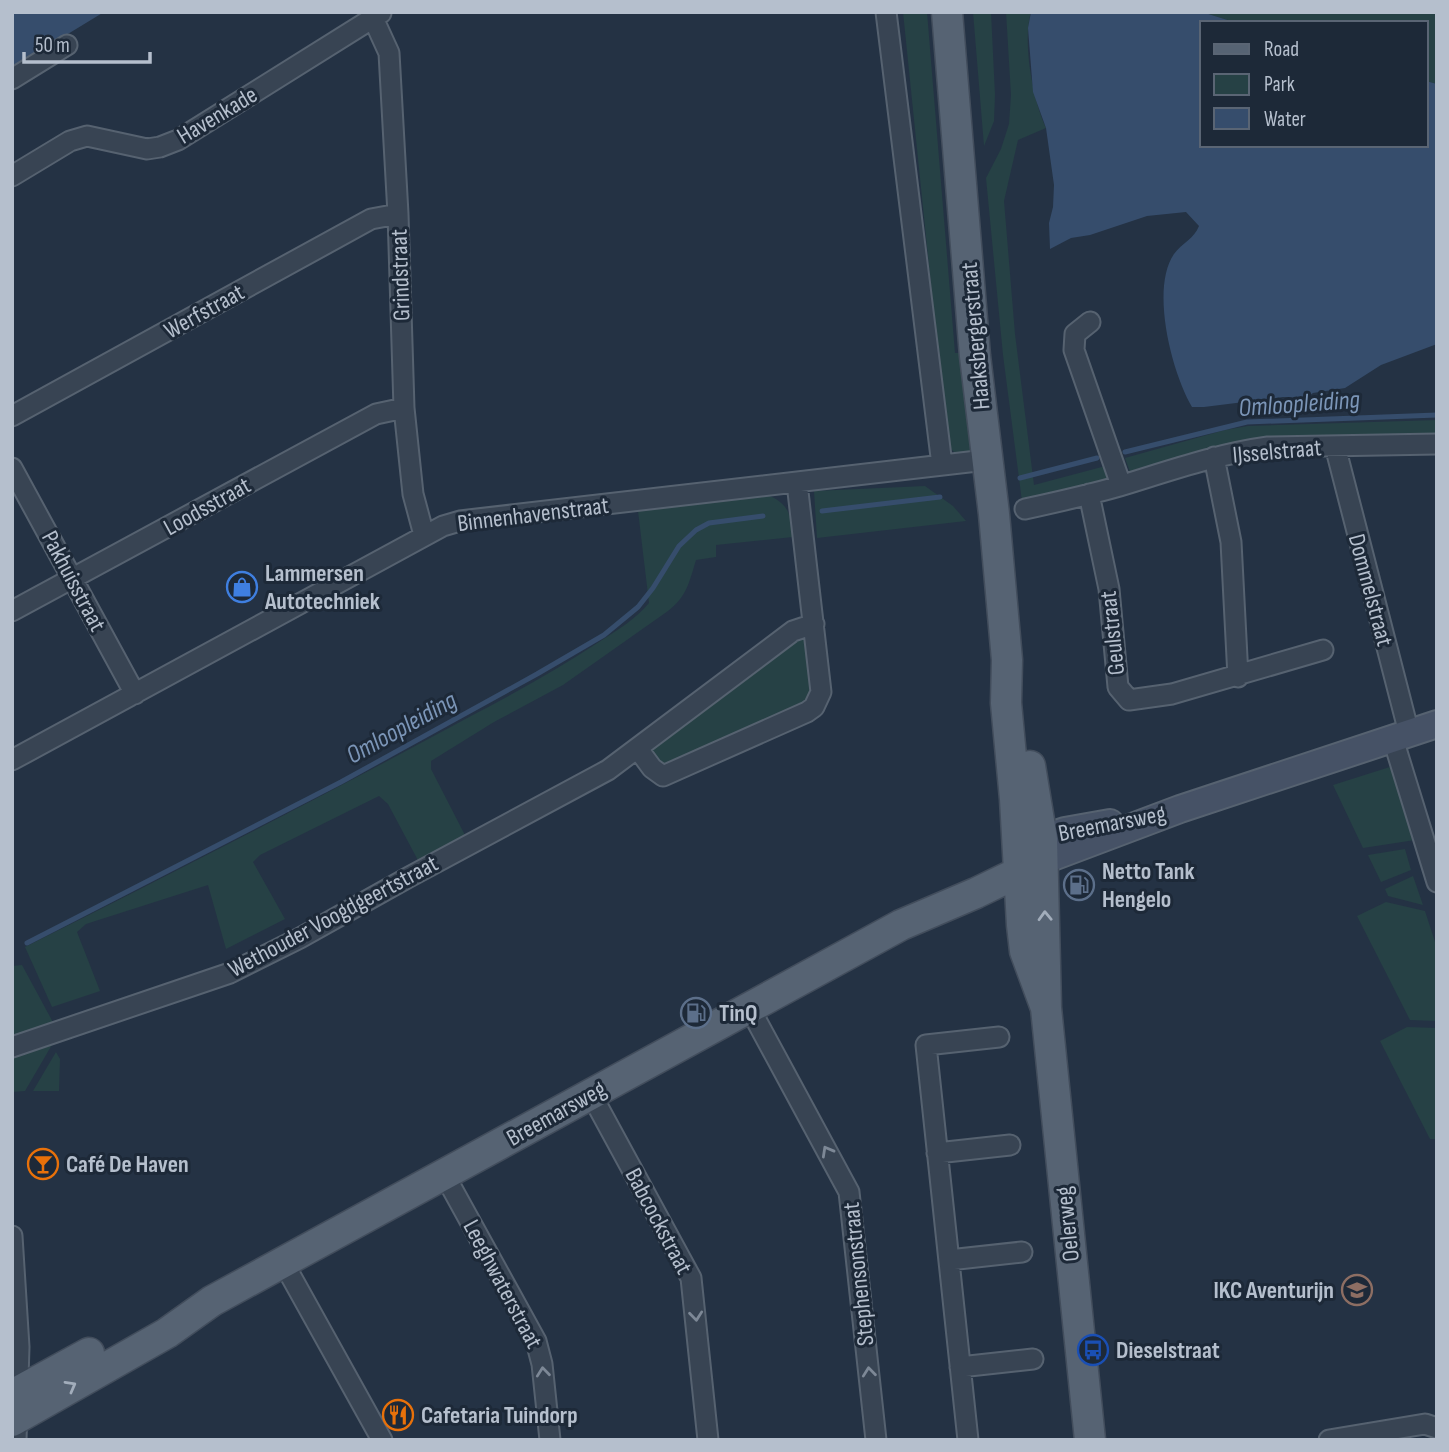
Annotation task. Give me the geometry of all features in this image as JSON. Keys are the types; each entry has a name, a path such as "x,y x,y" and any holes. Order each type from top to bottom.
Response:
{"main road":[{"name":"Haaksbergerstraat","path":"947,12 975,356 994,514 1007,660 1006,703 1030,856"},
{"name":"Breemarsweg","path":"15,1413 167,1333 212,1301 283,1262 1030,856"},
{"name":"Oelerweg","path":"1030,856 1025,951 1046,1008 1090,1440"}],"street":[{"name":"Haaksbergerstraat","path":"886,12 942,465"},
{"name":"Havenkade","path":"12,176 70,141 87,136 147,149 178,140 378,15"},
{"name":"Grindstraat","path":"378,15 389,53 398,214 404,408 413,494 424,535"},
{"path":"12,79 68,45"},
{"name":"Werfstraat","path":"12,416 371,219 398,214"},
{"path":"1090,322 1075,334 1074,350 1121,485"},
{"name":"Loodsstraat","path":"12,611 376,414 404,408"},
{"name":"IJsselstraat","path":"1025,509 1089,494 1214,457 1268,447 1437,444"},
{"name":"Dommelstraat","path":"1335,446 1437,882"},
{"path":"1214,457 1231,542 1238,677"},
{"name":"Binnenhavenstraat","path":"12,760 424,535 460,522 986,460"},
{"name":"Pakhuisstraat","path":"12,468 135,694"},
{"path":"638,749 652,768 663,776 814,707 821,692 797,483"},
{"name":"Geulstraat","path":"1089,494 1109,589 1118,687 1129,700 1172,694 1238,677 1323,650"},
{"name":"Wethouder Voogdgeertstraat","path":"12,1047 245,967 597,776 638,749 793,631 814,624"},
{"name":"Breemarsweg","path":"1030,856 1437,724"},
{"name":"Stephensonstraat","path":"749,1007 849,1192 876,1440"},
{"path":"968,1440 926,1045 999,1037"},
{"name":"Babcockstraat","path":"591,1094 691,1278 708,1440"},
{"path":"937,1153 1010,1145"},
{"name":"Leeghwaterstraat","path":"444,1174 536,1341 542,1364 550,1440"},
{"path":"12,1236 19,1347 15,1413"},
{"name":"Oelerweg","path":"949,1260 1022,1252"},
{"path":"283,1262 382,1440"},
{"path":"960,1367 1033,1359"},
{"path":"1329,1440 1425,1424 1437,1428"}],"green space":[{"path":"903,12 927,12 955,353 970,353 978,447 971,453 957,455 950,448 946,432"},
{"path":"973,12 991,12 994,121 984,146"},
{"path":"1006,12 1031,12 1028,39 1030,71 1046,128 1018,140 1004,201 1015,334 1034,485 1113,464 1120,484 1023,509 1003,355 986,178 1001,149 1009,124 1011,95"},
{"path":"1202,12 1437,12 1437,84 1428,82 1428,21 1231,21"},
{"path":"1437,420 1437,438 1248,445 1130,472 1125,458 1248,426"},
{"path":"925,486 953,506 966,521 817,538 814,491"},
{"path":"770,496 786,508 793,537 716,545 716,557 696,560 683,594 668,611 563,685 494,722 431,761 431,769 468,841 421,866 388,804 379,796 260,855 253,862 285,919 226,949 208,885 86,924 77,932 100,991 52,1007 25,947 487,707 568,662 625,624 649,603 638,511"},
{"path":"808,635 815,689 803,706 669,767 662,765 649,748 788,640"},
{"path":"1393,766 1415,840 1363,848 1333,785"},
{"path":"1405,849 1411,870 1381,882 1368,855"},
{"path":"1413,876 1423,905 1388,896 1385,889"},
{"path":"1386,902 1425,911 1437,948 1437,1021 1410,1020 1357,916"},
{"path":"22,965 55,1026 12,1039 12,966"},
{"path":"1407,1027 1437,1028 1437,1139 1430,1139 1380,1041"},
{"path":"53,1043 25,1091 12,1092 12,1053"},
{"path":"56,1052 60,1059 59,1091 33,1091"}],"water":[{"path":"12,12 104,12 12,68"},
{"path":"1031,12 1202,12 1231,21 1200,21 1200,147 1428,147 1428,82 1437,84 1437,344 1381,365 1345,388 1313,393 1306,398 1283,397 1192,407 1171,353 1166,331 1164,288 1167,269 1174,254 1199,226 1186,212 1147,216 1090,235 1071,238 1050,249 1049,223 1054,185 1046,128 1033,92 1028,28"}],"waterway":[{"name":"Omloopleiding","path":"1125,452 1247,422 1437,415"},
{"name":"Omloopleiding","path":"1020,478 1097,458"},
{"name":"Omloopleiding","path":"822,511 940,497"},
{"name":"Omloopleiding","path":"27,943 341,782 537,674 604,635 638,607 679,546 696,530 709,523 763,516"}],"place":[{"name":"Lammersen Autotechniek","path":"242,587"},
{"name":"Netto Tank Hengelo","path":"1079,885"},
{"name":"TinQ","path":"696,1013"},
{"name":"Café De Haven","path":"43,1164"},
{"name":"IKC Aventurijn","path":"1357,1290"},
{"name":"Dieselstraat","path":"1093,1350"},
{"name":"Cafetaria Tuindorp","path":"398,1415"}]}
